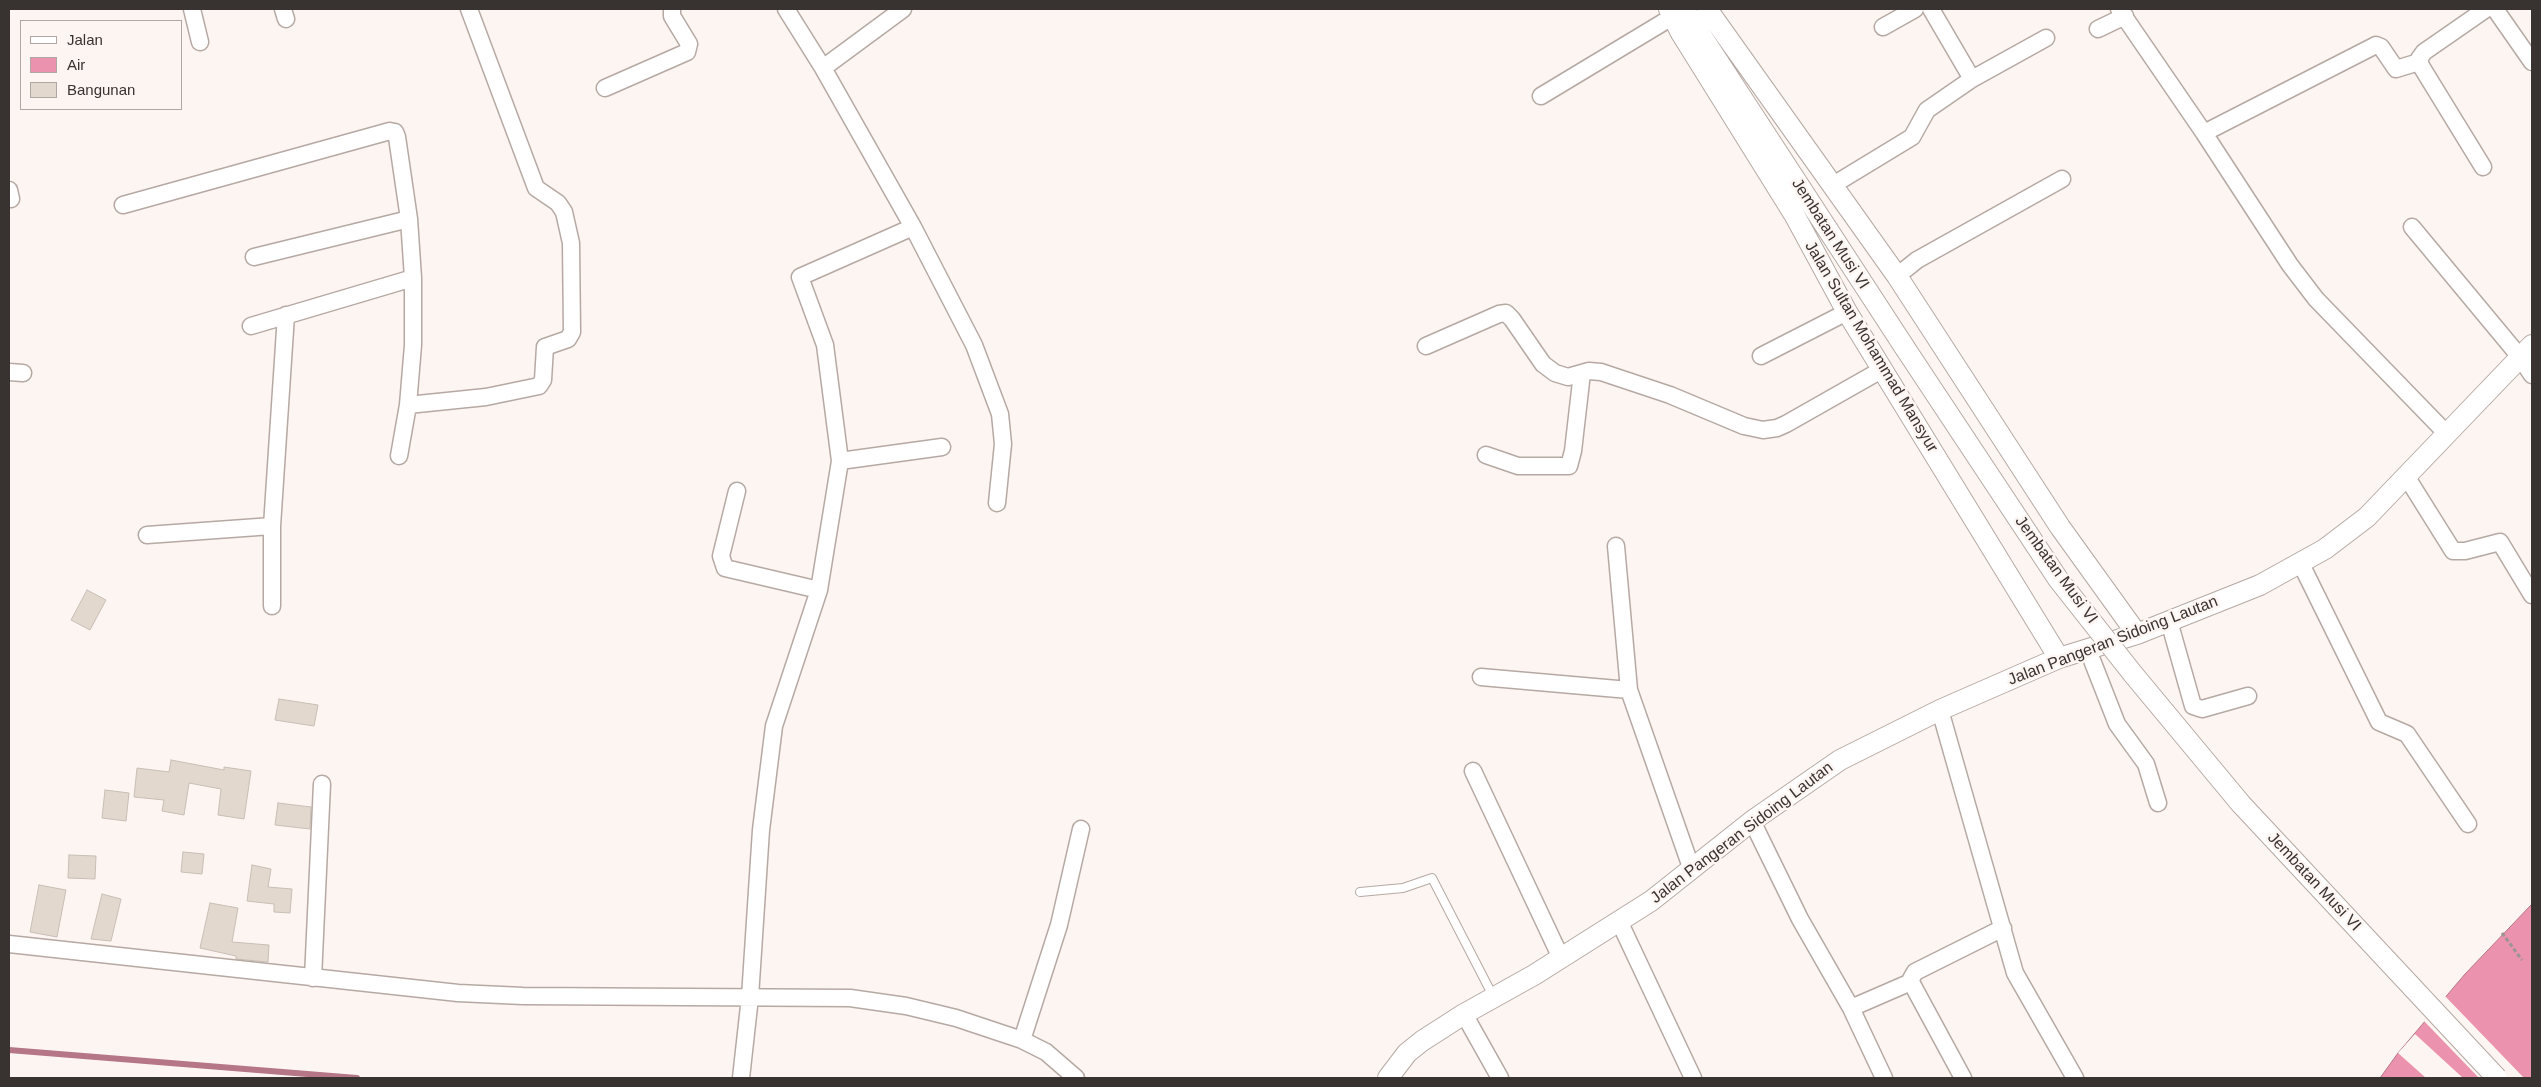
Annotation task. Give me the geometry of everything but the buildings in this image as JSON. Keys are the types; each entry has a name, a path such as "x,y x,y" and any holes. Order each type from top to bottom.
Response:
{"street":[{"path":"192,9 200,42"},
{"path":"408,405 486,397 539,386 543,380 545,347 568,339 572,332 571,243 564,212 558,203 536,188 469,9"},
{"path":"605,88 688,51 689,44 672,16 672,9"},
{"path":"786,9 824,68 913,227 974,345 1000,414 1002,444 997,503"},
{"path":"824,68 904,9"},
{"path":"1707,9 1834,185 1896,276 2060,527 2137,634"},
{"path":"1883,27 1915,9"},
{"path":"1931,9 1972,79"},
{"path":"2495,9 2532,62"},
{"path":"1541,96 1675,11"},
{"name":"Jembatan Musi VI","path":"1675,11 1746,105 2058,579 2241,804 2497,1078"},
{"name":"Jalan Sultan Mohammad Mansyur","path":"1675,11 1795,216 1846,312 1883,369 2059,658"},
{"path":"2479,11 2424,52 2419,62 2483,167"},
{"path":"2098,29 2122,13 2290,265 2316,299 2446,433"},
{"path":"1834,185 1912,137 1927,110 1972,79 2046,38"},
{"path":"2204,134 2376,45 2381,47 2396,69 2419,62"},
{"path":"123,205 390,131 394,132 397,137 409,219 413,278 413,345 408,405 399,456"},
{"path":"1896,276 1917,260 2062,180"},
{"path":"254,257 409,219"},
{"path":"741,1077 750,997 761,830 774,726 819,590 840,460 825,345 800,277 913,227"},
{"path":"2412,227 2526,351 2532,374"},
{"path":"251,326 413,278"},
{"path":"1761,356 1846,312"},
{"path":"1426,346 1506,313 1543,364 1563,376 1601,372 1670,395 1744,426 1769,430 1811,410 1883,369"},
{"path":"272,606 272,526 286,315"},
{"name":"Jalan Pangeran Sidoing Lautan","path":"1388,1078 1407,1053 1464,1014 1534,975 1619,921 1692,870 1752,821 1840,760 1940,710 2059,658 2169,622 2260,585 2325,550 2360,523 2526,351"},
{"path":"1486,455 1518,466 1569,466 1574,451 1582,373"},
{"path":"840,460 942,447"},
{"path":"2406,476 2453,551 2465,551 2487,543 2500,542 2532,595"},
{"path":"737,491 721,556 725,568 819,590"},
{"path":"147,535 272,526"},
{"path":"1616,546 1629,690 1692,870"},
{"path":"2301,564 2379,722 2407,734 2468,824"},
{"path":"2169,622 2193,706 2202,709 2248,696"},
{"path":"2088,650 2117,724 2146,764 2158,803"},
{"path":"1481,677 1629,690"},
{"path":"1940,710 2015,972 2075,1078"},
{"path":"1473,771 1561,958"},
{"path":"313,978 322,784"},
{"path":"1752,821 1800,920 1851,1008 1884,1078"},
{"path":"1022,1040 1060,925 1081,829"},
{"path":"1619,921 1693,1078"},
{"path":"1963,1078 1911,982 1912,976 1915,972 2003,928"},
{"path":"9,944 313,978 477,994 850,998 906,1006 936,1013 1022,1040 1046,1052 1076,1078"},
{"path":"1851,1008 1911,982"},
{"path":"1464,1014 1500,1078"}],"lane":[{"path":"1360,892 1403,888 1432,878 1498,996"}],"path":[{"path":"2502,933 2522,960"}],"water":[{"path":"2532,904 2532,1078 2380,1078 2398,1053 2465,974"}],"pier":[{"path":"2444,995 2524,1078 2479,1078 2423,1020"},
{"path":"2415,1034 2463,1078 2426,1078 2398,1053"}],"waterway":[{"path":"9,1050 357,1078"}]}
